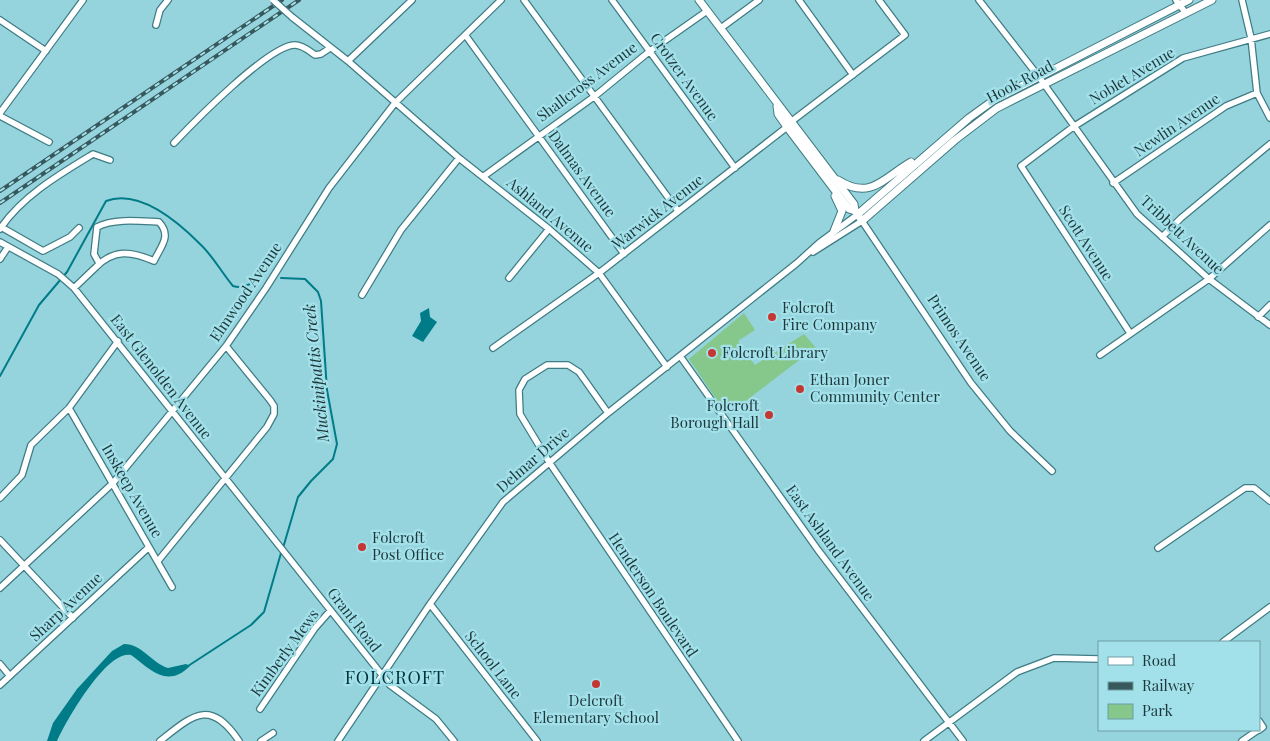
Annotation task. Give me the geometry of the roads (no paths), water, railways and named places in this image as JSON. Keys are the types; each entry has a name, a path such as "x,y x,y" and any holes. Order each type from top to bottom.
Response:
{"main road":[{"name":"Primos Avenue","path":"699,0 777,106 778,114 787,127 831,180"},
{"name":"Hook Road","path":"858,216 923,157 984,106 1006,92 1039,78 1178,2 1189,0"},
{"name":"Hook Road","path":"858,216 990,113 1185,12 1212,0"},
{"name":"Primos Avenue","path":"777,106 784,109 849,209 858,216"},
{"path":"831,180 856,189 871,188 923,157"},
{"path":"831,180 842,210 834,231"}],"street":[{"path":"49,142 0,114 83,0"},
{"path":"156,25 160,10 168,0"},
{"path":"273,0 348,61 395,103"},
{"path":"348,61 412,0"},
{"name":"Elmwood Avenue","path":"0,588 113,483 172,409 226,346 266,288 329,188 395,103 501,0"},
{"path":"524,0 678,211"},
{"name":"Crotzer Avenue","path":"612,0 735,168"},
{"path":"721,28 759,0"},
{"path":"799,0 853,75"},
{"path":"792,121 905,35 879,0"},
{"name":"Tribbett Avenue","path":"979,0 1039,78 1137,214 1209,279 1270,325"},
{"path":"1242,0 1252,38 1257,93 1270,118"},
{"path":"1178,2 1185,12"},
{"name":"Shallcross Avenue","path":"484,176 538,135 595,96 650,51 707,11"},
{"path":"0,20 46,51"},
{"name":"Noblet Avenue","path":"1021,166 1073,127 1183,58 1270,34"},
{"name":"Dalmas Avenue","path":"466,36 624,254"},
{"path":"174,143 234,84 285,46 303,46 315,55 321,54 330,48"},
{"name":"Newlin Avenue","path":"1113,183 1226,106 1257,93"},
{"name":"Ashland Avenue","path":"395,103 459,158 550,229 599,273 666,367"},
{"name":"Warwick Avenue","path":"493,348 599,273 787,127"},
{"path":"1162,237 1188,212 1270,144"},
{"path":"79,228 70,237 43,251 1,228 7,219 54,178 94,154 110,160"},
{"path":"362,295 397,237 459,158"},
{"name":"Scott Avenue","path":"1021,166 1130,333"},
{"name":"Delmar Drive","path":"806,256 834,231 858,216"},
{"name":"Delmar Drive","path":"338,741 430,604 503,502 608,413 858,216"},
{"name":"Primos Avenue","path":"858,216 971,383 1010,431 1052,471"},
{"path":"72,286 100,264 106,256 122,253 140,255 154,261 164,243 166,233 164,227 159,222 125,222 105,223 98,227 94,254 100,264"},
{"path":"1100,355 1209,279 1270,225"},
{"path":"509,278 550,229"},
{"name":"East Glenolden Avenue","path":"0,242 50,269 72,286 283,550"},
{"path":"0,259 8,247"},
{"path":"1258,316 1270,305"},
{"path":"0,498 22,475 31,445 69,408 118,342"},
{"path":"158,562 226,480 267,427 274,414 274,406 226,346"},
{"name":"East Ashland Avenue","path":"680,356 818,550 963,741"},
{"name":"Henderson Boulevard","path":"608,413 579,372 568,365 547,365 525,379 519,390 520,414 548,462 738,741"},
{"name":"Inskeep Avenue","path":"69,408 172,587"},
{"path":"1158,548 1245,488 1254,488 1270,501"},
{"path":"0,540 72,618"},
{"name":"Sharp Avenue","path":"0,685 150,547"},
{"name":"Grant Road","path":"283,550 390,685 436,719 454,741"},
{"name":"School Lane","path":"430,604 537,741"},
{"path":"1224,641 1270,608"},
{"name":"Kimberly Mews","path":"260,709 311,634 330,611"},
{"path":"924,741 1017,672 1054,658 1098,659"},
{"path":"0,664 10,676"},
{"path":"160,741 193,716 201,714 220,718 227,724 239,741"},
{"path":"1242,741 1257,731"},
{"path":"261,741 273,733"}],"water":[{"path":"429,308 430,317 437,322 423,342 412,336 421,321 420,313"},
{"path":"124,644 142,650 162,666 168,668 186,664 190,666 182,673 166,676 152,671 131,655 121,656 99,674 88,688 57,741 47,741 53,723 77,689 112,651"}],"waterway":[{"name":"Muckinipattis Creek","path":"0,376 39,305 67,272 106,201 119,198 132,200 157,210 181,226 205,249 233,286 246,286 264,273"},
{"name":"Muckinipattis Creek","path":"281,278 305,279 318,292 321,301 327,390 337,444 333,459 298,497 283,548"},
{"name":"Muckinipattis Creek","path":"188,666 251,625 264,612 281,553"}],"railway":[{"path":"0,191 282,0"},
{"path":"0,203 299,0"}],"place":[{"name":"Folcroft Fire Company","path":"772,317"},
{"name":"Folcroft Library","path":"712,353"},
{"name":"Ethan Joner Community Center","path":"800,389"},
{"name":"Folcroft Borough Hall","path":"769,415"},
{"name":"Folcroft Post Office","path":"362,547"},
{"name":"Delcroft Elementary School","path":"596,684"}],"district":[{"name":"FOLCROFT","path":"395,678"}]}
